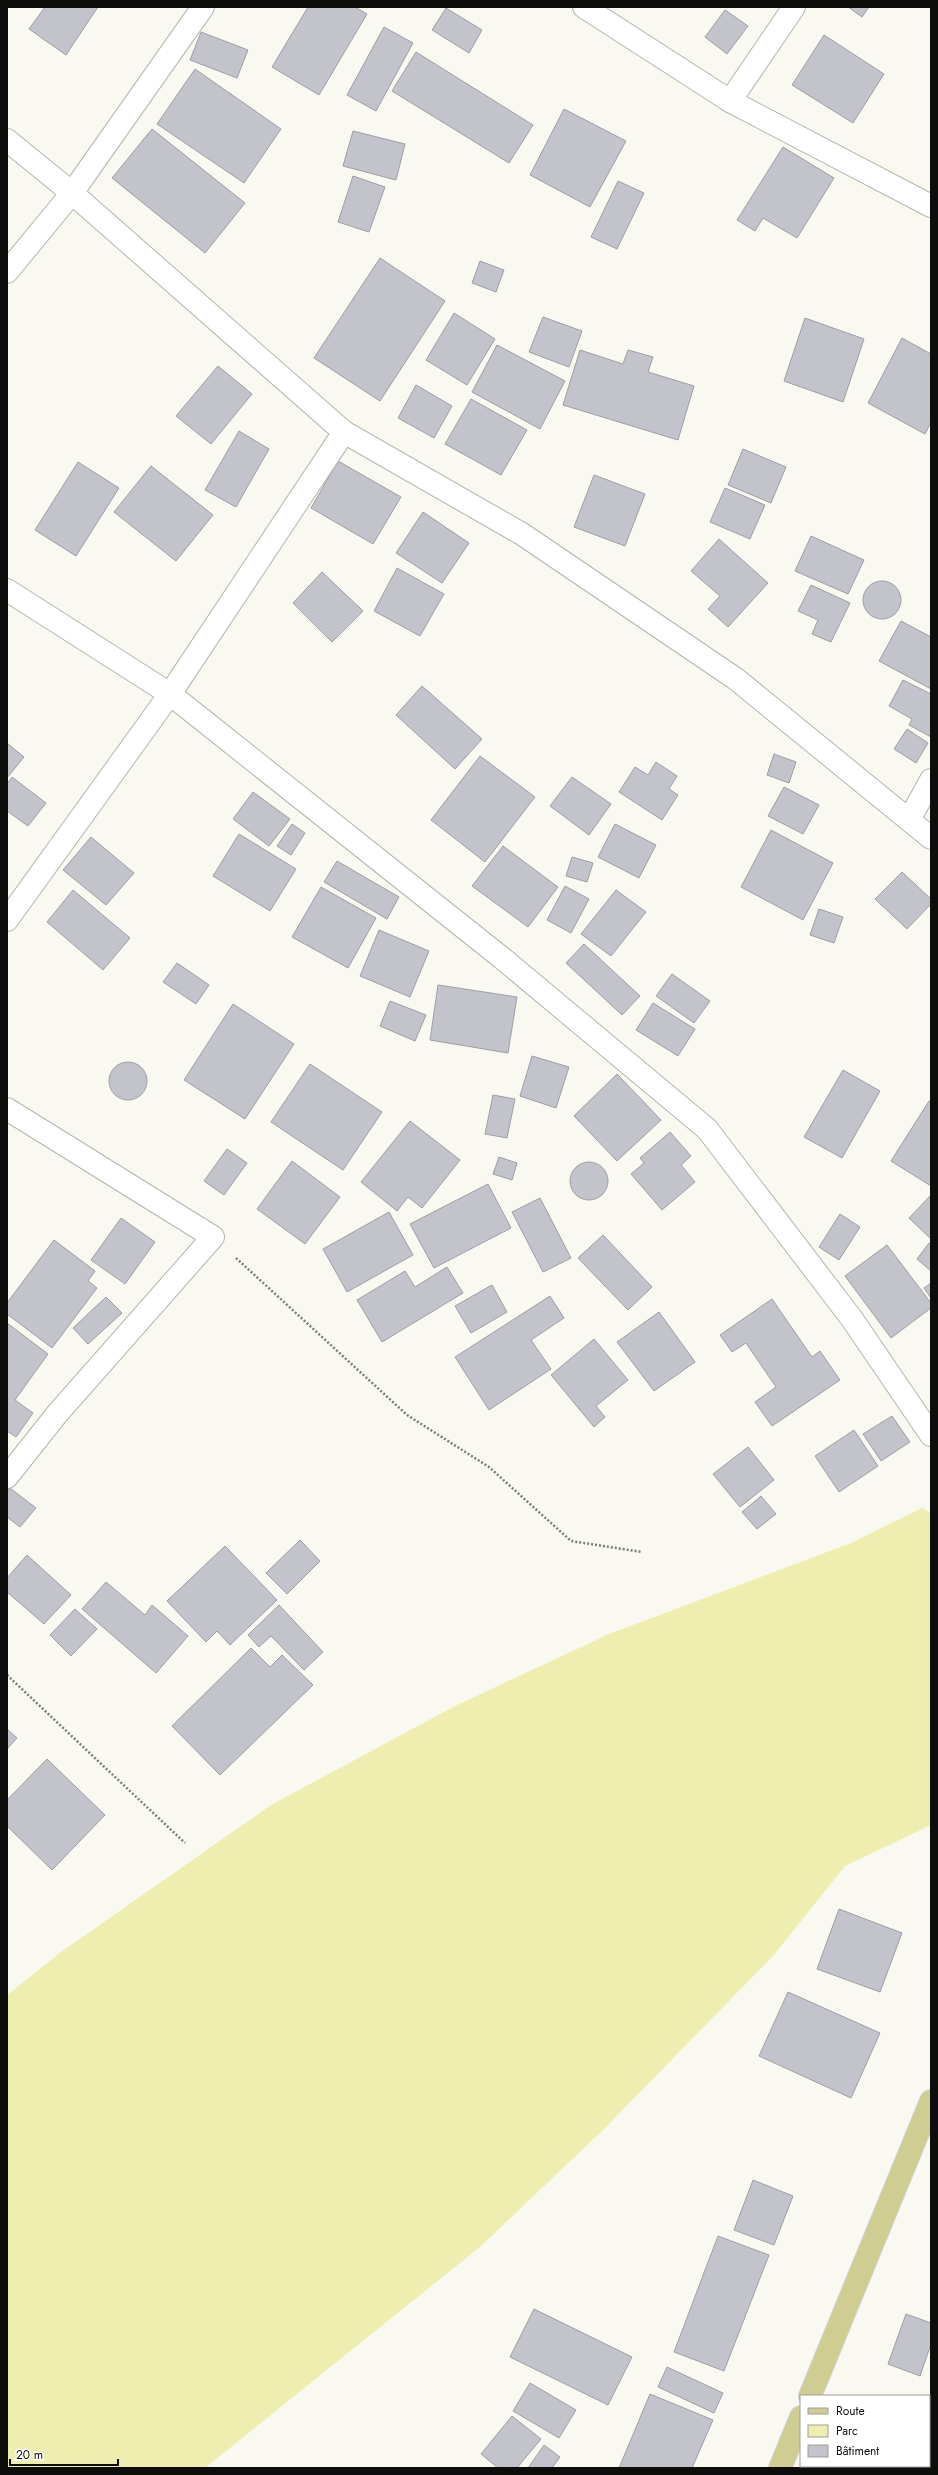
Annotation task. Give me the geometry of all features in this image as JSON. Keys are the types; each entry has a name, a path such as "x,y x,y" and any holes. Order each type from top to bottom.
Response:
{"main road":[{"path":"810,2395 931,2101"},
{"path":"780,2468 800,2419"}],"street":[{"path":"7,272 72,193 203,7"},
{"path":"584,7 730,101 931,206"},
{"path":"730,101 794,7"},
{"path":"7,140 72,193 344,432 522,534 723,671 931,838"},
{"path":"7,920 170,694 344,432"},
{"path":"7,590 170,694 502,958 707,1129 852,1319 931,1435"},
{"path":"909,820 931,780"},
{"path":"7,1109 213,1237 58,1414 7,1477"}],"path":[{"path":"213,1237 407,1415 489,1467 571,1541 642,1552"},
{"path":"7,1675 185,1843"}],"green space":[{"path":"922,1508 931,1513 931,1825 845,1866 773,1956 603,2130 481,2246 205,2468 7,2468 7,1995 61,1952 271,1805 455,1706 609,1634 851,1543"}],"building":[{"path":"45,7 98,7 66,55 29,29"},
{"path":"308,7 355,7 367,14 319,95 272,67"},
{"path":"848,7 869,7 862,17"},
{"path":"446,8 482,30 469,53 432,30"},
{"path":"725,10 748,26 727,54 705,37"},
{"path":"384,27 413,43 376,111 347,95"},
{"path":"201,32 248,50 237,78 190,60"},
{"path":"824,35 884,74 853,123 792,85"},
{"path":"416,52 533,125 509,163 392,91"},
{"path":"195,69 281,129 244,183 157,124"},
{"path":"564,109 626,141 590,207 530,175"},
{"path":"152,129 245,203 205,253 112,178"},
{"path":"353,131 405,144 396,180 343,166"},
{"path":"783,147 834,178 797,238 763,218 755,231 737,220"},
{"path":"353,176 385,187 369,232 338,222"},
{"path":"618,181 644,193 617,249 591,237"},
{"path":"380,258 445,301 380,401 314,358"},
{"path":"480,261 504,270 496,292 472,283"},
{"path":"454,313 495,339 467,385 426,360"},
{"path":"543,317 582,331 569,367 529,352"},
{"path":"805,318 864,339 843,402 784,381"},
{"path":"902,338 931,354 931,422 925,434 868,403"},
{"path":"497,345 565,381 540,429 472,392"},
{"path":"580,350 623,364 628,350 653,357 648,372 694,386 678,440 563,405"},
{"path":"218,366 252,394 211,444 176,416"},
{"path":"416,385 452,406 434,438 398,418"},
{"path":"471,399 527,430 501,475 445,444"},
{"path":"239,431 269,449 236,507 205,490"},
{"path":"743,449 786,467 771,503 728,485"},
{"path":"338,461 401,497 373,544 311,508"},
{"path":"78,462 119,488 76,556 35,530"},
{"path":"151,466 213,515 176,561 114,512"},
{"path":"594,475 645,494 625,546 574,527"},
{"path":"725,488 765,505 750,539 710,522"},
{"path":"423,512 469,543 442,583 396,553"},
{"path":"811,536 864,560 848,594 795,571"},
{"path":"719,539 768,583 728,627 708,609 720,596 691,571"},
{"path":"397,568 444,594 420,636 374,611"},
{"path":"322,572 363,611 332,642 293,603"},
{"path":"878,581 886,581 898,590 901,600 898,610 892,616 886,619 878,619 866,610 863,604 863,596 872,584"},
{"path":"811,585 850,603 831,642 812,634 818,620 798,611"},
{"path":"901,621 931,637 931,689 879,661"},
{"path":"903,680 931,694 931,737 909,725 912,719 889,706"},
{"path":"422,686 482,739 455,769 396,715"},
{"path":"907,729 928,743 916,763 894,749"},
{"path":"7,743 24,757 7,778"},
{"path":"774,754 796,762 789,783 767,775"},
{"path":"480,756 535,797 485,862 431,820"},
{"path":"656,762 677,776 669,789 678,795 662,820 619,792 635,767 648,775"},
{"path":"12,777 46,803 28,826 7,811 7,784"},
{"path":"572,777 611,804 589,835 550,806"},
{"path":"784,787 819,805 803,834 768,816"},
{"path":"253,792 290,819 269,846 233,819"},
{"path":"292,824 305,833 291,855 277,846"},
{"path":"615,824 656,845 639,878 598,857"},
{"path":"771,830 833,863 803,920 741,887"},
{"path":"239,834 296,869 270,911 213,876"},
{"path":"91,837 134,873 106,905 63,870"},
{"path":"503,846 558,887 528,927 472,886"},
{"path":"572,857 593,863 587,882 566,876"},
{"path":"337,861 399,897 387,919 324,882"},
{"path":"902,872 931,899 931,904 907,929 875,899"},
{"path":"565,886 589,899 571,933 547,920"},
{"path":"321,887 376,918 348,968 292,937"},
{"path":"73,890 130,938 103,970 47,922"},
{"path":"616,890 646,912 611,956 581,934"},
{"path":"819,909 843,917 834,943 810,935"},
{"path":"379,930 429,951 410,997 360,976"},
{"path":"584,944 640,996 622,1015 566,963"},
{"path":"177,963 209,985 196,1004 163,982"},
{"path":"672,974 710,1001 694,1023 656,996"},
{"path":"438,985 517,997 508,1053 430,1040"},
{"path":"390,1001 426,1015 415,1041 380,1026"},
{"path":"653,1003 695,1029 678,1056 636,1030"},
{"path":"233,1004 294,1044 245,1119 184,1080"},
{"path":"532,1056 569,1067 556,1108 520,1096"},
{"path":"128,1062 141,1068 147,1081 141,1094 128,1100 115,1094 109,1081 115,1068"},
{"path":"310,1064 382,1112 343,1170 271,1122"},
{"path":"843,1070 880,1091 842,1158 804,1137"},
{"path":"617,1074 661,1120 617,1161 574,1116"},
{"path":"493,1095 515,1099 507,1138 485,1134"},
{"path":"929,1101 931,1102 931,1186 891,1161"},
{"path":"410,1121 460,1160 422,1208 408,1197 397,1211 361,1182"},
{"path":"670,1132 691,1156 681,1165 695,1182 662,1210 631,1174 644,1163 640,1158"},
{"path":"227,1149 247,1163 224,1195 204,1181"},
{"path":"499,1157 517,1163 512,1180 493,1174"},
{"path":"292,1161 340,1197 305,1244 257,1209"},
{"path":"585,1162 593,1162 600,1165 605,1170 608,1181 605,1192 600,1197 593,1200 585,1200 578,1197 573,1192 570,1185 570,1177 573,1170 578,1165"},
{"path":"488,1184 511,1228 434,1268 410,1224"},
{"path":"931,1195 931,1239 909,1218"},
{"path":"540,1198 571,1258 543,1272 512,1212"},
{"path":"389,1212 413,1255 347,1292 323,1249"},
{"path":"840,1214 860,1227 839,1260 819,1247"},
{"path":"121,1218 155,1242 125,1284 91,1260"},
{"path":"603,1235 652,1287 628,1310 578,1258"},
{"path":"54,1240 95,1271 88,1281 97,1288 52,1348 7,1314 7,1303"},
{"path":"929,1243 931,1245 931,1271 917,1259"},
{"path":"887,1245 931,1303 931,1308 891,1338 845,1276"},
{"path":"447,1267 463,1293 382,1342 357,1300 405,1271 415,1287"},
{"path":"931,1283 931,1298 924,1288"},
{"path":"492,1285 507,1312 471,1333 455,1306"},
{"path":"550,1296 564,1318 531,1340 551,1369 489,1410 455,1357"},
{"path":"106,1297 122,1313 88,1344 73,1328"},
{"path":"772,1299 812,1357 820,1351 840,1380 772,1426 755,1402 776,1387 746,1343 732,1352 720,1335"},
{"path":"659,1312 695,1362 654,1391 617,1342"},
{"path":"7,1323 48,1354 15,1400 33,1413 16,1437 7,1431"},
{"path":"594,1339 628,1380 596,1406 605,1417 594,1427 551,1375"},
{"path":"892,1416 910,1442 881,1461 863,1434"},
{"path":"854,1430 878,1466 839,1492 815,1456"},
{"path":"748,1447 774,1480 740,1507 713,1474"},
{"path":"10,1488 36,1508 20,1527 7,1517 7,1492"},
{"path":"761,1496 776,1514 757,1529 742,1512"},
{"path":"300,1540 320,1561 287,1594 266,1573"},
{"path":"225,1546 277,1600 230,1645 217,1631 206,1642 167,1601"},
{"path":"27,1555 71,1595 44,1624 7,1592 7,1578"},
{"path":"106,1582 145,1615 152,1605 188,1636 156,1673 82,1609"},
{"path":"279,1605 323,1652 304,1670 271,1636 259,1647 248,1635"},
{"path":"75,1609 97,1629 71,1656 50,1635"},
{"path":"251,1648 270,1667 282,1655 313,1685 220,1775 172,1726"},
{"path":"7,1729 17,1738 7,1749"},
{"path":"47,1759 105,1815 52,1870 7,1826 7,1800"},
{"path":"839,1909 902,1933 880,1992 817,1969"},
{"path":"788,1992 880,2033 851,2098 759,2056"},
{"path":"753,2180 793,2196 774,2245 734,2230"},
{"path":"718,2236 769,2255 724,2371 674,2352"},
{"path":"534,2309 632,2357 608,2405 510,2357"},
{"path":"906,2314 931,2323 931,2344 920,2376 888,2364"},
{"path":"667,2367 723,2393 714,2413 658,2387"},
{"path":"530,2383 576,2410 559,2438 513,2411"},
{"path":"650,2394 713,2420 692,2468 619,2468"},
{"path":"512,2416 541,2439 517,2468 498,2468 481,2454"},
{"path":"544,2445 560,2457 552,2468 528,2468"}]}
